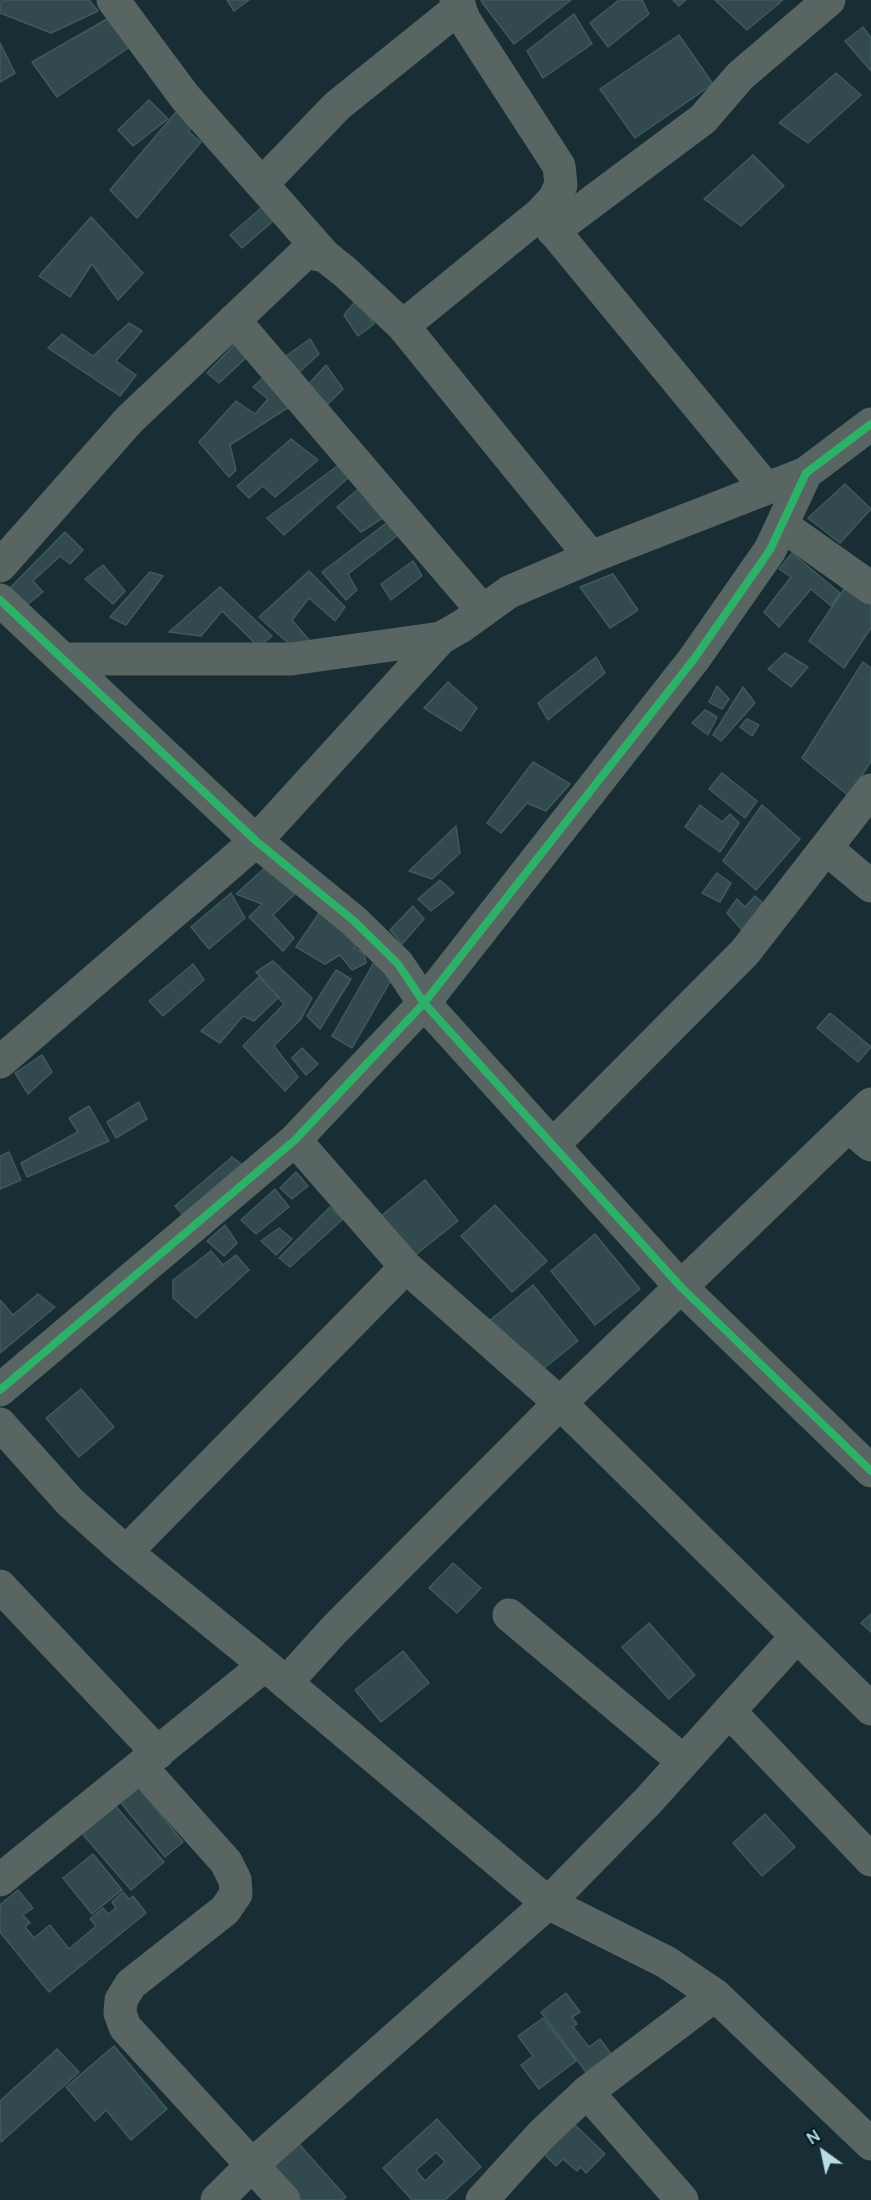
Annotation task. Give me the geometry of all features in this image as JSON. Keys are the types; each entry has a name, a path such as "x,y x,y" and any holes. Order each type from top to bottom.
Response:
{"street":[{"path":"113,0 185,97 324,256 403,326 591,556"},
{"path":"403,326 547,222 703,119 740,76 829,0"},
{"path":"262,184 337,106 458,4 465,21 559,166 561,186 554,199 547,222"},
{"path":"547,222 766,488"},
{"path":"0,566 129,420 302,256 310,253 324,256"},
{"path":"234,320 482,610"},
{"path":"0,1062 256,842 441,638 462,626 509,592 591,556 806,473 871,424"},
{"path":"0,1390 295,1140 424,1003 694,659 770,550 806,473"},
{"path":"782,525 871,588"},
{"path":"0,600 256,842 354,921 391,957 424,1003 681,1287 871,1471"},
{"path":"63,659 291,659 441,638"},
{"path":"553,1145 745,952 871,790"},
{"path":"827,849 871,886"},
{"path":"0,1880 150,1760 276,1674 334,1630 560,1403 681,1287 863,1125"},
{"path":"295,1140 406,1267 560,1403 871,1709"},
{"path":"126,1552 406,1267"},
{"path":"0,1424 70,1502 126,1552 276,1674 548,1903 666,1962 715,1995 871,2144"},
{"path":"0,1586 150,1760 226,1862 235,1880 236,1894 225,1910 131,1984 120,2000 120,2013 125,2026 284,2200"},
{"path":"509,1615 684,1761"},
{"path":"217,2200 252,2165 548,1903 684,1761 797,1636"},
{"path":"729,1711 871,1860"},
{"path":"482,2200 542,2134 586,2092 715,1995"},
{"path":"586,2092 682,2200"}],"building":[{"path":"3,0 89,0 98,11 51,33 0,13 0,2"},
{"path":"227,0 249,0 234,11"},
{"path":"571,0 514,44 481,1"},
{"path":"619,0 642,0 649,14 608,47 590,23"},
{"path":"673,0 686,0 679,6"},
{"path":"715,0 783,0 747,30"},
{"path":"574,14 592,44 543,78 527,51"},
{"path":"107,19 131,46 57,97 32,62"},
{"path":"863,27 871,38 871,71 845,41"},
{"path":"679,35 713,84 635,138 600,89"},
{"path":"0,43 15,73 0,82"},
{"path":"836,73 861,95 808,143 779,123"},
{"path":"149,100 168,119 133,146 118,130"},
{"path":"177,111 194,119 189,132 201,142 137,218 110,190"},
{"path":"753,155 784,186 741,226 704,199"},
{"path":"267,203 279,216 242,248 230,235"},
{"path":"91,217 143,273 118,300 92,264 70,297 39,276"},
{"path":"357,299 374,324 358,336 344,315"},
{"path":"129,323 142,331 116,361 136,375 120,396 48,348 62,334 93,356"},
{"path":"310,339 319,354 296,375 283,358"},
{"path":"236,343 248,356 219,383 207,373"},
{"path":"326,365 343,389 322,410 306,387"},
{"path":"266,375 292,405 230,445 236,470 229,477 199,442 236,401 255,414 268,399 253,387"},
{"path":"291,439 318,460 275,497 263,486 249,498 237,486"},
{"path":"340,464 349,477 284,535 267,518"},
{"path":"845,484 871,509 840,543 808,518"},
{"path":"362,486 387,515 361,532 337,507"},
{"path":"389,521 398,535 348,574 357,590 346,600 322,572"},
{"path":"65,532 83,550 70,564 60,556 33,581 43,592 23,608 9,589"},
{"path":"792,553 840,593 831,606 811,589 779,627 764,612 791,577 779,569"},
{"path":"413,561 422,576 391,600 381,584"},
{"path":"103,565 125,591 113,604 85,579"},
{"path":"309,571 345,607 335,621 309,598 292,620 309,640 298,652 259,617"},
{"path":"150,572 163,576 126,625 110,617"},
{"path":"613,574 638,610 610,628 580,587"},
{"path":"849,582 871,595 871,628 844,668 809,641"},
{"path":"220,587 272,636 259,647 222,611 201,636 169,632"},
{"path":"785,653 808,667 791,687 768,669"},
{"path":"596,657 605,673 548,720 538,703"},
{"path":"863,662 871,668 871,761 849,796 802,758"},
{"path":"448,682 477,708 461,731 424,708"},
{"path":"717,686 729,699 722,709 709,702"},
{"path":"743,687 755,703 721,741 713,735"},
{"path":"705,710 717,717 708,735 692,723"},
{"path":"747,719 759,725 752,736 740,727"},
{"path":"533,762 570,784 546,811 527,803 501,833 487,823"},
{"path":"722,773 757,801 745,818 709,789"},
{"path":"700,805 722,822 730,814 739,823 720,852 685,827"},
{"path":"762,805 800,839 756,890 723,861"},
{"path":"456,826 460,853 432,879 409,871"},
{"path":"268,865 298,891 273,915 294,938 283,951 249,917 262,904 236,894"},
{"path":"717,873 731,883 720,902 702,893"},
{"path":"440,880 454,893 431,911 418,899"},
{"path":"231,893 245,918 209,949 191,927"},
{"path":"755,896 763,903 742,930 727,913 737,899 745,907"},
{"path":"413,906 424,919 402,944 390,930"},
{"path":"322,909 361,939 354,948 364,953 366,963 352,970 340,955 325,964 296,947"},
{"path":"377,957 394,975 352,1048 332,1036"},
{"path":"273,961 312,998 301,1019 274,1046 298,1077 285,1091 243,1046 284,1004 256,972"},
{"path":"193,964 204,980 163,1016 149,1001"},
{"path":"336,970 351,979 320,1029 307,1016"},
{"path":"259,977 279,997 254,1021 243,1016 220,1043 201,1031"},
{"path":"830,1013 871,1047 858,1062 817,1028"},
{"path":"302,1048 318,1064 306,1075 292,1058"},
{"path":"42,1055 52,1072 28,1094 15,1073"},
{"path":"139,1102 147,1119 116,1138 107,1122"},
{"path":"89,1106 109,1141 27,1177 21,1163 78,1132 69,1118"},
{"path":"9,1152 21,1180 0,1189 0,1156"},
{"path":"232,1157 244,1166 185,1217 175,1206"},
{"path":"296,1172 308,1186 292,1199 280,1188"},
{"path":"425,1180 458,1221 414,1256 381,1216"},
{"path":"275,1189 289,1207 256,1234 241,1220"},
{"path":"495,1205 547,1261 512,1292 461,1236"},
{"path":"330,1207 343,1219 290,1267 279,1258"},
{"path":"225,1225 237,1243 224,1256 207,1241"},
{"path":"279,1228 292,1239 276,1255 261,1241"},
{"path":"595,1234 640,1289 595,1325 551,1271"},
{"path":"211,1251 223,1265 236,1255 249,1270 196,1318 173,1298 173,1280"},
{"path":"533,1285 578,1341 533,1377 488,1322"},
{"path":"38,1294 55,1307 0,1353 0,1300 13,1315"},
{"path":"81,1389 114,1427 79,1457 46,1418"},
{"path":"453,1563 481,1588 457,1613 429,1588"},
{"path":"871,1614 871,1632 861,1623"},
{"path":"649,1623 695,1675 669,1699 622,1647"},
{"path":"403,1651 429,1683 381,1722 355,1690"},
{"path":"135,1783 183,1842 165,1857 117,1798"},
{"path":"112,1802 164,1862 131,1890 79,1830"},
{"path":"765,1814 795,1847 762,1876 733,1843"},
{"path":"93,1854 122,1890 92,1914 63,1878"},
{"path":"18,1890 33,1908 23,1915 30,1923 25,1927 34,1938 50,1925 69,1949 96,1926 90,1919 103,1908 108,1914 116,1908 112,1902 123,1892 129,1899 133,1896 146,1913 49,1992 0,1932 0,1905"},
{"path":"566,1993 580,2012 572,2017 577,2024 573,2027 589,2047 600,2039 611,2054 586,2072 541,2012"},
{"path":"543,2018 576,2061 539,2089 521,2065 533,2056 518,2036"},
{"path":"114,2046 167,2109 131,2140 106,2110 95,2121 66,2087"},
{"path":"57,2049 79,2072 1,2142 0,2101"},
{"path":"437,2119 481,2167 445,2200 412,2200 383,2168","holes":["436,2152 445,2162 425,2181 416,2170"]},
{"path":"573,2123 605,2154 586,2173 581,2167 577,2171 563,2159 556,2166 544,2154"},
{"path":"299,2144 346,2197 343,2200 295,2200 269,2171"}],"cycle path":[{"path":"0,1390 295,1140 424,1003 694,659 770,550 806,473 871,424"},
{"path":"0,600 256,841 354,921 398,964 424,1003 681,1287 871,1471"}]}
